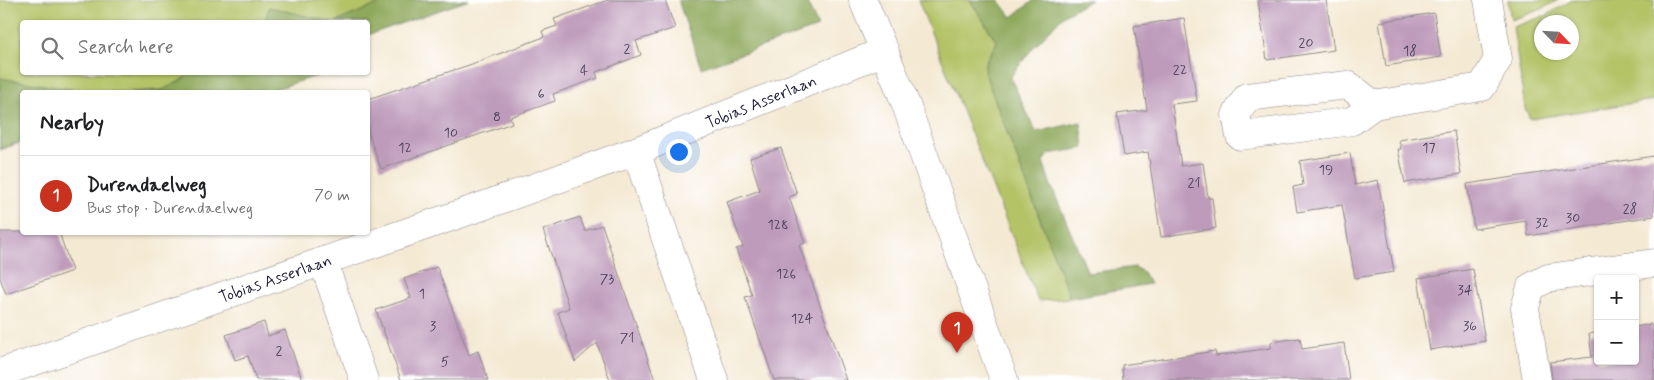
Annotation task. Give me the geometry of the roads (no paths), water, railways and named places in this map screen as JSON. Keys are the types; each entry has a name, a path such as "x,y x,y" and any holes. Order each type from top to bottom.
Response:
{"street":[{"path":"863,0 905,102 1004,380"},
{"path":"1374,105 1482,87 1498,59 1488,0"},
{"name":"Tobias Asserlaan","path":"0,373 636,152 885,51"},
{"path":"636,152 714,380"},
{"path":"323,261 364,380"},
{"path":"1537,380 1525,308 1531,287 1548,278 1654,263"}],"place":[{"name":"Durendaelweg","path":"957,353"}]}
